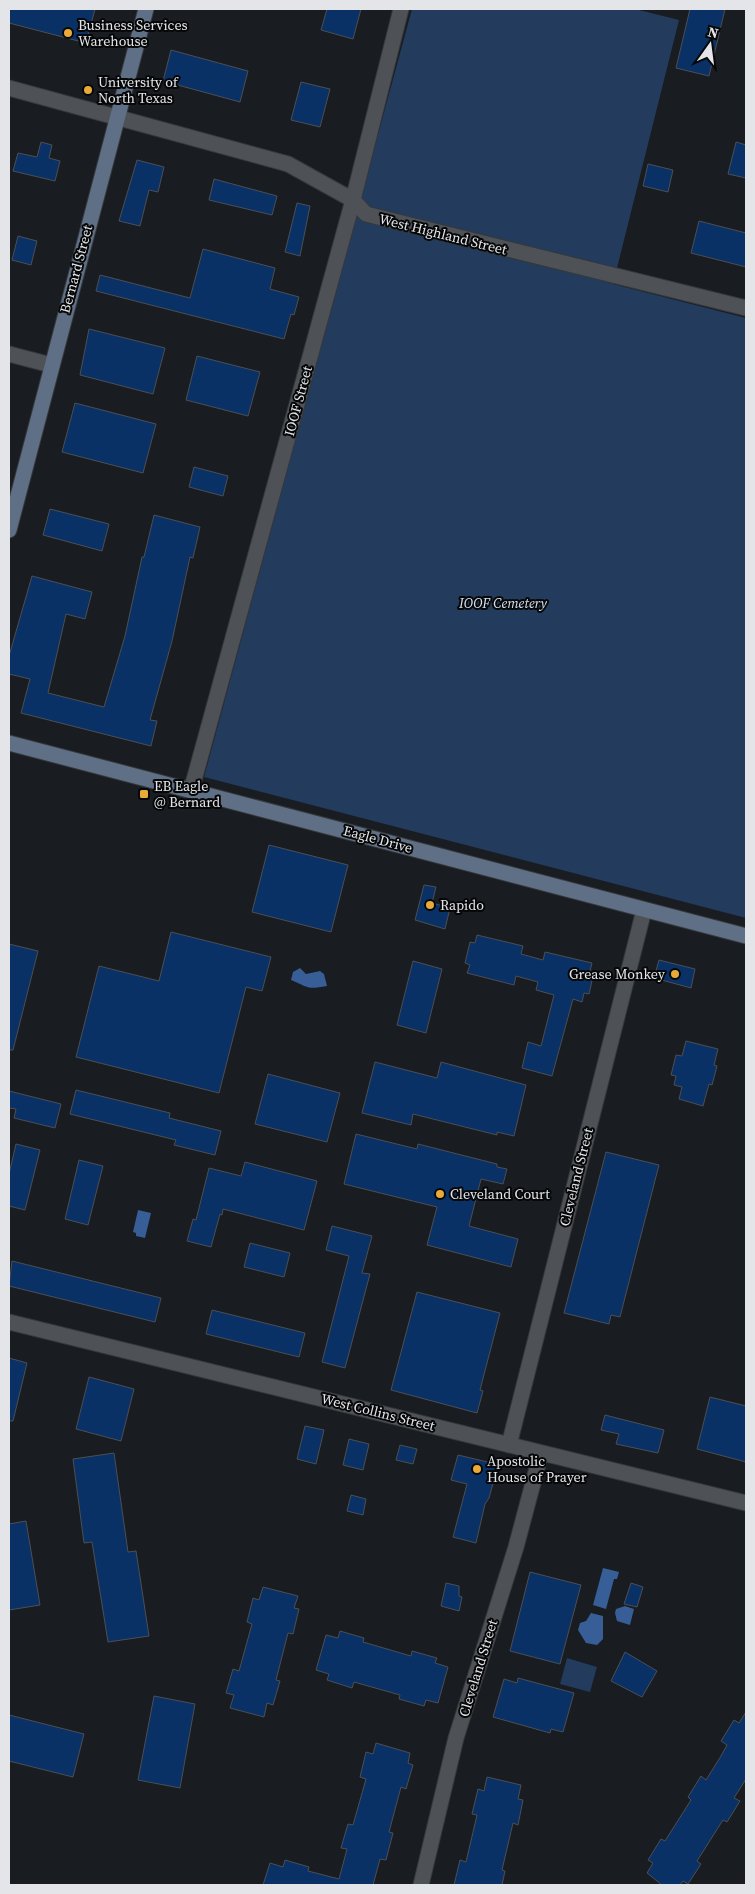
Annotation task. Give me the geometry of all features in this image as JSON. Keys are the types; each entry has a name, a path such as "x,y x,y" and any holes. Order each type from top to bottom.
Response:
{"street":[{"name":"Bernard Street","path":"9,530 146,9"},
{"name":"IOOF Street","path":"191,791 353,200 401,9"},
{"name":"West Highland Street","path":"9,88 288,164 353,200 366,214 746,308"},
{"path":"9,354 51,365"},
{"name":"Eagle Drive","path":"9,744 746,936"},
{"name":"Cleveland Street","path":"509,1445 644,910"},
{"name":"West Collins Street","path":"9,1322 746,1503"},
{"name":"Cleveland Street","path":"421,1885 456,1738 516,1547 541,1453"}],"green space":[{"name":"IOOF Cemetery","path":"412,9 635,9 679,20 613,284 746,318 746,918 204,777"},
{"path":"567,1658 597,1667 590,1692 560,1684"}],"shaded area":[{"path":"300,968 306,974 320,971 324,974 327,986 311,988 291,980 293,972"},
{"path":"138,1210 151,1213 145,1238 136,1236 136,1233 133,1232"},
{"path":"603,1568 619,1572 617,1579 614,1579 606,1609 593,1605"},
{"path":"625,1606 634,1609 630,1625 617,1621 616,1609"},
{"path":"591,1613 603,1616 603,1639 597,1645 586,1643 578,1630 580,1623 586,1621"}],"building":[{"name":"Business Services Warehouse","path":"9,9 95,9 86,43 9,23"},
{"path":"327,9 361,9 353,39 321,30"},
{"path":"690,9 725,9 709,76 676,68"},
{"path":"171,50 248,71 240,102 163,81"},
{"path":"301,82 330,89 320,127 291,120"},
{"path":"41,142 52,145 49,158 60,161 55,181 13,171 18,153 37,157"},
{"path":"736,142 746,145 746,178 728,174"},
{"path":"137,160 164,167 158,192 149,190 140,226 119,221"},
{"path":"648,164 673,170 668,192 643,186"},
{"path":"214,179 277,196 272,215 209,200"},
{"path":"297,203 310,206 300,256 285,252"},
{"path":"699,221 746,233 746,267 691,253"},
{"path":"18,236 37,241 31,265 12,260"},
{"path":"203,249 275,268 270,289 299,297 294,315 291,314 284,339 96,291 100,275 190,298"},
{"path":"89,329 165,348 153,394 80,375"},
{"path":"197,356 260,372 248,416 186,400"},
{"path":"75,403 156,424 143,473 62,452"},
{"path":"194,467 228,476 223,496 189,487"},
{"path":"50,509 109,524 102,551 43,535"},
{"path":"154,515 200,527 193,558 190,557 172,641 150,720 157,721 151,746 21,713 30,679 9,674 9,656 32,576 92,592 85,619 66,614 48,693 104,707 125,636 142,557 144,557"},
{"path":"269,845 348,865 331,932 252,912"},
{"name":"Rapido","path":"424,885 436,887 432,903 450,908 445,929 415,920"},
{"path":"171,932 271,957 262,991 246,987 219,1093 76,1057 99,966 159,981"},
{"path":"477,935 523,946 521,954 543,960 545,952 592,963 590,971 594,972 589,994 584,993 582,1002 573,999 552,1076 522,1068 528,1042 541,1046 554,995 536,990 538,982 516,976 514,985 467,973 470,965 465,963 470,942 475,943"},
{"path":"9,944 38,951 13,1050 9,1050"},
{"name":"Grease Monkey","path":"659,960 695,969 691,988 654,978"},
{"path":"413,961 442,969 426,1033 397,1025"},
{"path":"686,1041 718,1049 714,1065 717,1066 712,1085 709,1084 703,1106 679,1099 682,1087 674,1085 676,1076 671,1075 676,1055 682,1056"},
{"path":"375,1062 437,1078 441,1062 526,1085 514,1136 497,1132 497,1135 413,1114 411,1125 362,1113"},
{"path":"268,1074 340,1093 327,1142 255,1124"},
{"path":"76,1090 170,1113 169,1118 221,1131 215,1155 174,1145 176,1140 70,1114"},
{"path":"9,1091 61,1104 55,1128 14,1118 16,1109 9,1108"},
{"path":"356,1134 417,1149 418,1144 497,1164 497,1167 507,1169 503,1184 481,1179 469,1226 518,1239 511,1267 427,1245 437,1207 344,1184"},
{"path":"16,1144 40,1150 25,1210 9,1206 9,1174"},
{"path":"606,1152 659,1165 620,1317 611,1315 609,1324 564,1313"},
{"path":"79,1160 103,1166 88,1225 65,1219"},
{"path":"245,1162 317,1181 304,1230 223,1209 211,1247 187,1241 193,1219 196,1220 209,1168 241,1176"},
{"path":"332,1226 372,1236 362,1273 370,1274 345,1368 322,1362 349,1256 326,1250"},
{"path":"250,1243 290,1253 284,1277 244,1267"},
{"path":"12,1261 161,1298 155,1322 9,1286"},
{"path":"417,1292 500,1313 480,1390 483,1391 477,1413 391,1390"},
{"path":"212,1310 305,1333 299,1357 206,1334"},
{"path":"9,1358 27,1363 13,1421 9,1421"},
{"path":"89,1377 134,1389 121,1441 76,1429"},
{"path":"710,1397 746,1406 746,1462 697,1449"},
{"path":"605,1415 664,1430 658,1453 616,1444 619,1434 601,1430"},
{"path":"305,1426 324,1430 316,1464 297,1459"},
{"path":"349,1439 369,1444 363,1470 343,1465"},
{"path":"400,1445 417,1449 413,1464 396,1460"},
{"path":"114,1453 128,1552 136,1551 149,1636 108,1642 92,1542 84,1543 73,1459"},
{"path":"458,1455 500,1465 496,1481 494,1480 489,1498 485,1504 476,1543 453,1537 467,1484 451,1480"},
{"path":"351,1495 366,1499 363,1515 347,1511"},
{"path":"26,1521 40,1605 9,1610 9,1524"},
{"path":"530,1572 581,1585 560,1664 510,1651"},
{"path":"446,1583 459,1586 459,1596 462,1597 459,1611 441,1606"},
{"path":"631,1583 643,1587 637,1607 624,1604"},
{"path":"263,1587 298,1596 294,1608 299,1609 293,1634 288,1633 276,1680 280,1681 273,1705 267,1703 264,1717 230,1708 234,1695 226,1693 233,1669 239,1671 252,1624 247,1622 253,1598 259,1600"},
{"path":"340,1631 364,1638 363,1642 411,1656 412,1651 437,1658 435,1663 448,1667 438,1703 426,1700 424,1706 399,1699 400,1695 354,1682 352,1688 327,1680 329,1674 316,1670 326,1635 338,1638"},
{"path":"625,1652 657,1671 642,1697 611,1681"},
{"path":"518,1678 574,1693 563,1732 551,1729 550,1733 493,1717 504,1679 517,1683"},
{"path":"154,1696 195,1704 180,1788 138,1780"},
{"path":"746,1712 746,1779 734,1798 740,1801 727,1822 723,1820 697,1861 701,1864 688,1884 683,1881 680,1885 662,1885 647,1873 653,1863 648,1860 661,1839 665,1841 691,1800 688,1797 701,1776 706,1780 721,1756 727,1745 721,1741 734,1720 739,1723"},
{"path":"9,1715 84,1734 73,1777 9,1761"},
{"path":"376,1743 410,1753 408,1763 413,1765 406,1789 401,1787 389,1832 393,1833 386,1860 380,1859 373,1885 263,1885 270,1863 283,1867 285,1860 309,1867 308,1871 339,1879 347,1849 341,1848 348,1824 353,1825 366,1779 360,1777 366,1752 373,1754"},
{"path":"487,1777 521,1785 518,1799 523,1800 518,1825 513,1823 502,1870 505,1871 502,1885 454,1885 460,1860 466,1862 477,1815 472,1814 478,1789 484,1791"}],"place":[{"name":"Business Services Warehouse","path":"68,33"},
{"name":"University of North Texas","path":"88,90"},
{"name":"EB Eagle @ Bernard","path":"144,794"},
{"name":"Rapido","path":"430,905"},
{"name":"Grease Monkey","path":"675,974"},
{"name":"Cleveland Court","path":"440,1194"},
{"name":"Apostolic House of Prayer","path":"477,1469"}]}
